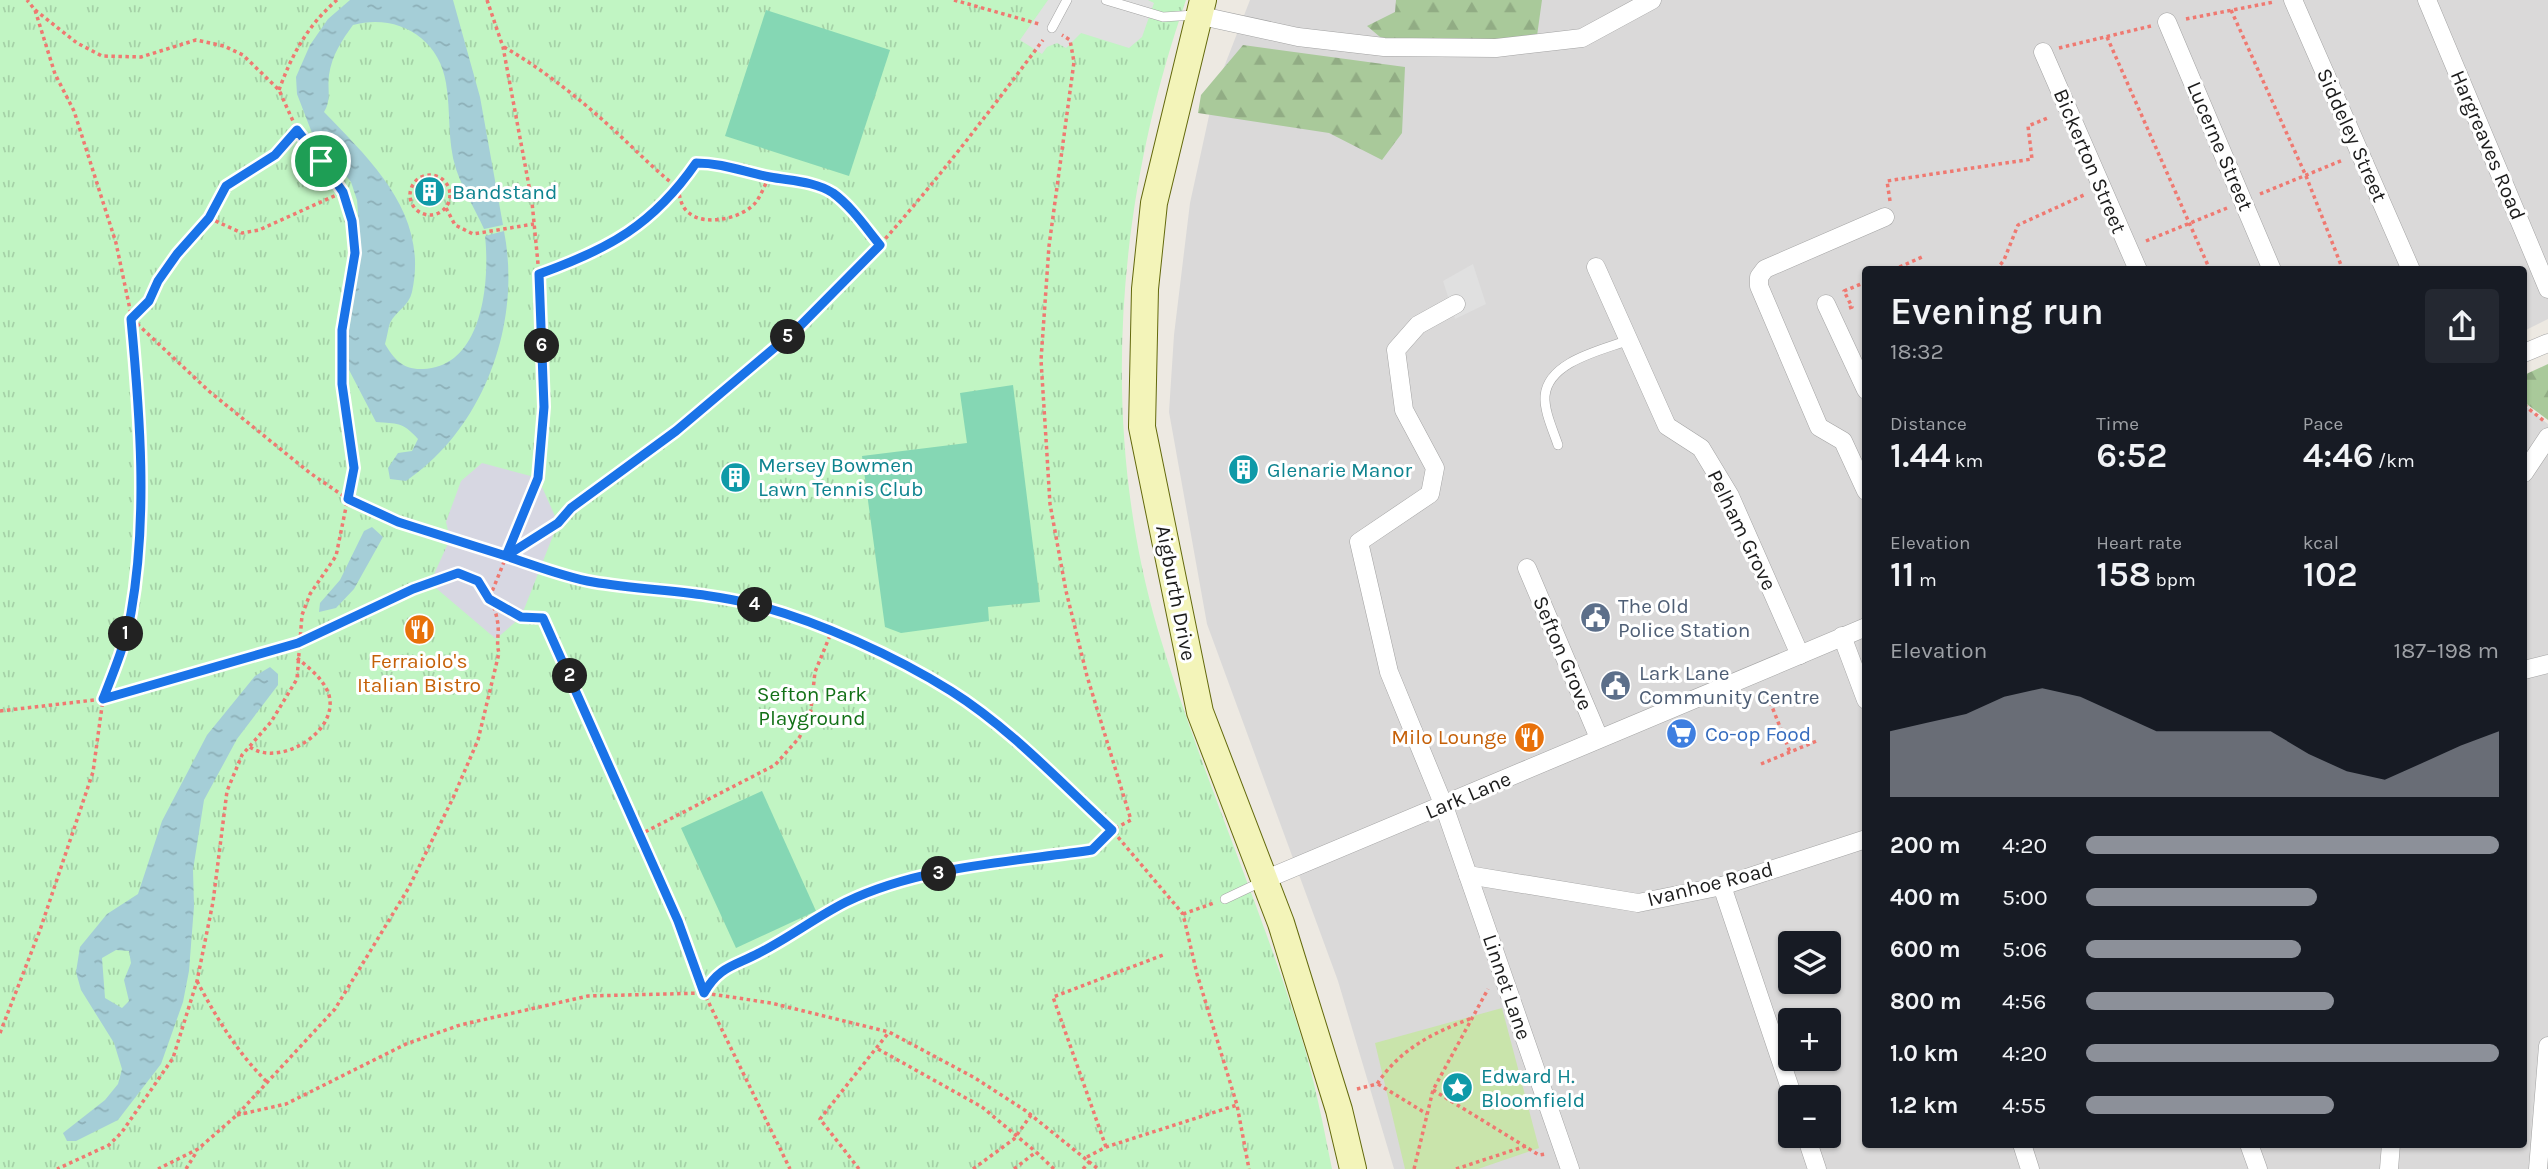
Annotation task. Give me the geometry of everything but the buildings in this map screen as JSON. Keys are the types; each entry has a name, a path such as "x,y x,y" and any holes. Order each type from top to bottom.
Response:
{"street":[{"path":"1200,7 1298,37 1384,47 1496,48 1582,38 1652,0"},
{"name":"Siddeley Street","path":"2293,0 2409,266"},
{"name":"Hargreaves Road","path":"2427,0 2548,289"},
{"name":"Aigburth Drive","path":"1200,7 1154,203 1145,289 1142,427 1200,712 1282,923 1353,1169"},
{"name":"Lucerne Street","path":"2167,22 2270,266"},
{"name":"Bickerton Street","path":"2043,52 2135,266"},
{"path":"1862,482 1843,441 1818,427 1759,286 1759,277 1765,269 1888,211"},
{"name":"Pelham Grove","path":"1597,267 1667,426 1701,448 1730,496 1800,654"},
{"name":"Linnet Lane","path":"1455,304 1418,325 1396,350 1404,410 1435,468 1430,494 1359,542 1389,672 1444,806 1567,1160"},
{"path":"1829,310 1862,381"},
{"path":"2527,352 2548,343"},
{"path":"2527,468 2548,437"},
{"name":"Sefton Grove","path":"1527,568 1599,738"},
{"name":"Lark Lane","path":"1264,880 1862,628"},
{"path":"1842,636 1862,689"},
{"path":"2527,669 2548,664"},
{"name":"Ivanhoe Road","path":"1468,875 1638,903 1722,886 1862,840"},
{"path":"1722,886 1789,1085"},
{"path":"2538,1169 2548,1046"},
{"path":"1810,1148 1817,1169"},
{"path":"2023,1148 2031,1169"},
{"path":"2250,1148 2258,1169"},
{"path":"2389,1169 2391,1148"}],"lane":[{"path":"1052,28 1067,0"},
{"path":"1106,0 1163,17 1200,7"},
{"path":"1558,445 1545,397 1549,383 1567,365 1629,340"},
{"path":"1225,899 1264,880"}],"path":[{"path":"27,0 35,10 77,43 102,57 141,57 196,40 224,46 243,55 279,90 297,130 343,192 352,221 355,253 342,330 342,384 354,468 336,556 310,594 302,615 297,680 271,722 242,755 227,791 213,902 197,981 173,1058 122,1132 109,1145 57,1169"},
{"path":"279,90 290,59 316,19 337,0"},
{"path":"487,0 503,47 534,224 539,274 544,407 538,478 489,599"},
{"path":"704,993 710,983 735,961 757,954 849,901 906,881 1092,850 1112,830 1131,820 1087,676 1066,591 1048,479 1041,360 1049,246 1074,62 1070,40 1052,28 954,0"},
{"path":"0,1033 40,930 93,772 103,699 131,614 139,550 140,476 131,319 116,243 74,111 55,74 35,10"},
{"path":"2231,10 2306,176 2341,266"},
{"path":"506,556 558,523 571,508 676,431 799,327 880,245 994,105 1052,28"},
{"path":"2107,37 2208,266"},
{"path":"503,47 529,61 604,121 656,172 678,188 681,203 691,215 706,219 728,219 755,204 769,177"},
{"path":"1888,211 1887,181 2032,159 2028,126 2068,109"},
{"path":"131,319 149,301 158,281 177,254 209,218 226,186 275,155 297,130"},
{"path":"2128,248 2361,153"},
{"path":"539,274 593,255 653,215 696,163 717,163 769,177 810,183 831,192 880,245"},
{"path":"428,175 444,182 450,193 445,207 430,215 418,210 410,199 416,180 428,175"},
{"path":"1999,266 2018,225 2102,187"},
{"path":"209,218 243,233 260,230 343,192"},
{"path":"445,207 456,225 466,232 484,234 534,224"},
{"path":"1902,266 1922,257"},
{"path":"1829,310 1852,307 1844,291 1862,284"},
{"path":"131,319 210,392 310,473 348,499 398,522 591,582 689,592 755,605 797,618 831,633 952,692 1020,746 1112,830 1183,914 1196,974 1237,1105 1249,1169"},
{"path":"0,710 103,699 298,643 413,589 458,573 478,581 489,599 498,625 496,639 499,653 478,740 408,889 335,1009 237,1115 198,1149 158,1169"},
{"path":"489,599 521,617 543,618 678,921 704,993 790,1169"},
{"path":"639,835 775,765 799,738 810,718 816,672 831,633"},
{"path":"249,746 263,753 283,751 306,743 327,721 331,704 327,689 297,658"},
{"path":"1758,672 1790,752"},
{"path":"1761,764 1819,740"},
{"path":"1183,914 1225,899"},
{"path":"1106,1147 1052,997 1163,955"},
{"path":"197,981 220,1025 246,1060 268,1082"},
{"path":"1414,1169 1433,1090 1487,989 1506,984"},
{"path":"237,1115 286,1104 406,1044 460,1025 588,996 704,993 771,1003 889,1032 975,1078 1031,1115 1098,1169"},
{"path":"1427,1114 1377,1084 1390,1066 1427,1035 1472,1018"},
{"path":"859,1169 820,1119 889,1032"},
{"path":"878,1049 982,1107 1054,1169"},
{"path":"1433,1090 1539,1155 1567,1160"},
{"path":"1086,1157 1106,1147 1237,1105"},
{"path":"973,1169 1017,1135 1031,1115"},
{"path":"1456,1169 1526,1146"},
{"path":"186,1169 198,1149"},
{"path":"1014,1169 1037,1152"},
{"path":"1083,1169 1090,1161"}],"shaded area":[{"path":"1048,0 1148,0 1154,3 1142,37 1129,48 1081,33 1066,48 1057,43 1047,47 1042,54 1020,40"},
{"path":"1250,0 2548,0 2548,319 2527,330 2527,266 1862,266 1862,1148 2527,1148 2527,407 2548,424 2548,1169 1394,1169 1338,981 1207,624 1169,412 1174,335 1190,203 1214,93"},
{"path":"1473,264 1486,304 1455,319 1443,281"},
{"path":"482,463 538,478 558,523 521,617 496,639 430,583 450,539 446,522 461,481"}],"green space":[{"name":"Sefton Park Playground","path":"0,0 1186,0 1163,75 1144,153 1131,232 1124,311 1122,391 1127,471 1138,550 1157,627 1300,1033 1332,1169 0,1169"},
{"path":"1396,0 1542,0 1536,43 1392,47 1367,26 1395,12"},
{"path":"766,10 890,50 849,176 725,136"},
{"path":"1243,45 1405,67 1402,133 1382,160 1329,133 1198,113 1201,95"},
{"path":"2548,364 2548,420 2527,404 2527,374"},
{"path":"1013,385 1040,602 988,607 989,621 901,633 885,627 862,456 967,443 960,393"},
{"path":"762,791 816,911 736,948 681,828"},
{"path":"1502,1008 1539,1148 1478,1169 1405,1169 1375,1043"}],"water":[{"path":"350,0 453,0 480,97 503,225 484,229 459,177 451,148 446,83 435,53 413,32 399,26 369,22 353,25 332,61 328,102 324,112 377,170 404,214 412,238 415,264 412,292 390,323 385,344 400,362 410,368 423,369 443,365 459,354 478,319 483,297 486,275 485,236 504,231 508,266 507,301 501,337 491,371 476,403 457,433 433,459 406,481 390,479 388,468 398,453 412,451 418,439 403,426 376,422 348,368 349,330 361,249 357,200 351,182 312,133 297,94 296,77 310,45 328,19"},
{"path":"372,527 383,537 354,589 336,608 319,612 320,603 340,580 364,531"},
{"path":"270,667 278,674 278,685 237,739 204,800 193,870 194,906 189,971 183,1002 161,1064 118,1120 76,1141 67,1141 63,1133 105,1100 118,1084 122,1069 114,1043 81,990 76,972 80,947 107,914 138,894 162,821 207,735 255,676","holes":["116,950 129,951 131,963 124,980 129,1001 122,1008 105,998 102,958"]}],"place":[{"name":"Bandstand","path":"429,192"},
{"name":"Glenarie Manor","path":"1244,470"},
{"name":"Mersey Bowmen Lawn Tennis Club","path":"735,477"},
{"name":"The Old Police Station","path":"1595,618"},
{"name":"Ferraiolo's Italian Bistro","path":"419,629"},
{"name":"Lark Lane Community Centre","path":"1616,685"},
{"name":"Co-op Food","path":"1682,734"},
{"name":"Milo Lounge","path":"1530,737"},
{"name":"Edward H. Bloomfield","path":"1458,1088"}],"route":[{"path":"321,161 297,130 275,155 255,164 226,186 209,218 177,254 158,281 149,301 131,319 140,476 139,550 131,614 103,699 298,643 413,589 458,573 478,581 489,599 521,617 543,618 678,921 704,993 710,983 735,961 757,954 849,901 906,881 962,869 1092,850 1112,830 1020,746 952,692 880,655 797,618 755,605 689,592 591,582 506,556 558,523 571,508 676,431 799,327 880,245 842,201 831,192 810,183 769,177 717,163 696,163 653,215 593,255 539,274 544,407 538,478 506,556 398,522 348,499 354,468 342,384 342,330 355,253 352,221 343,192 321,161"}]}
